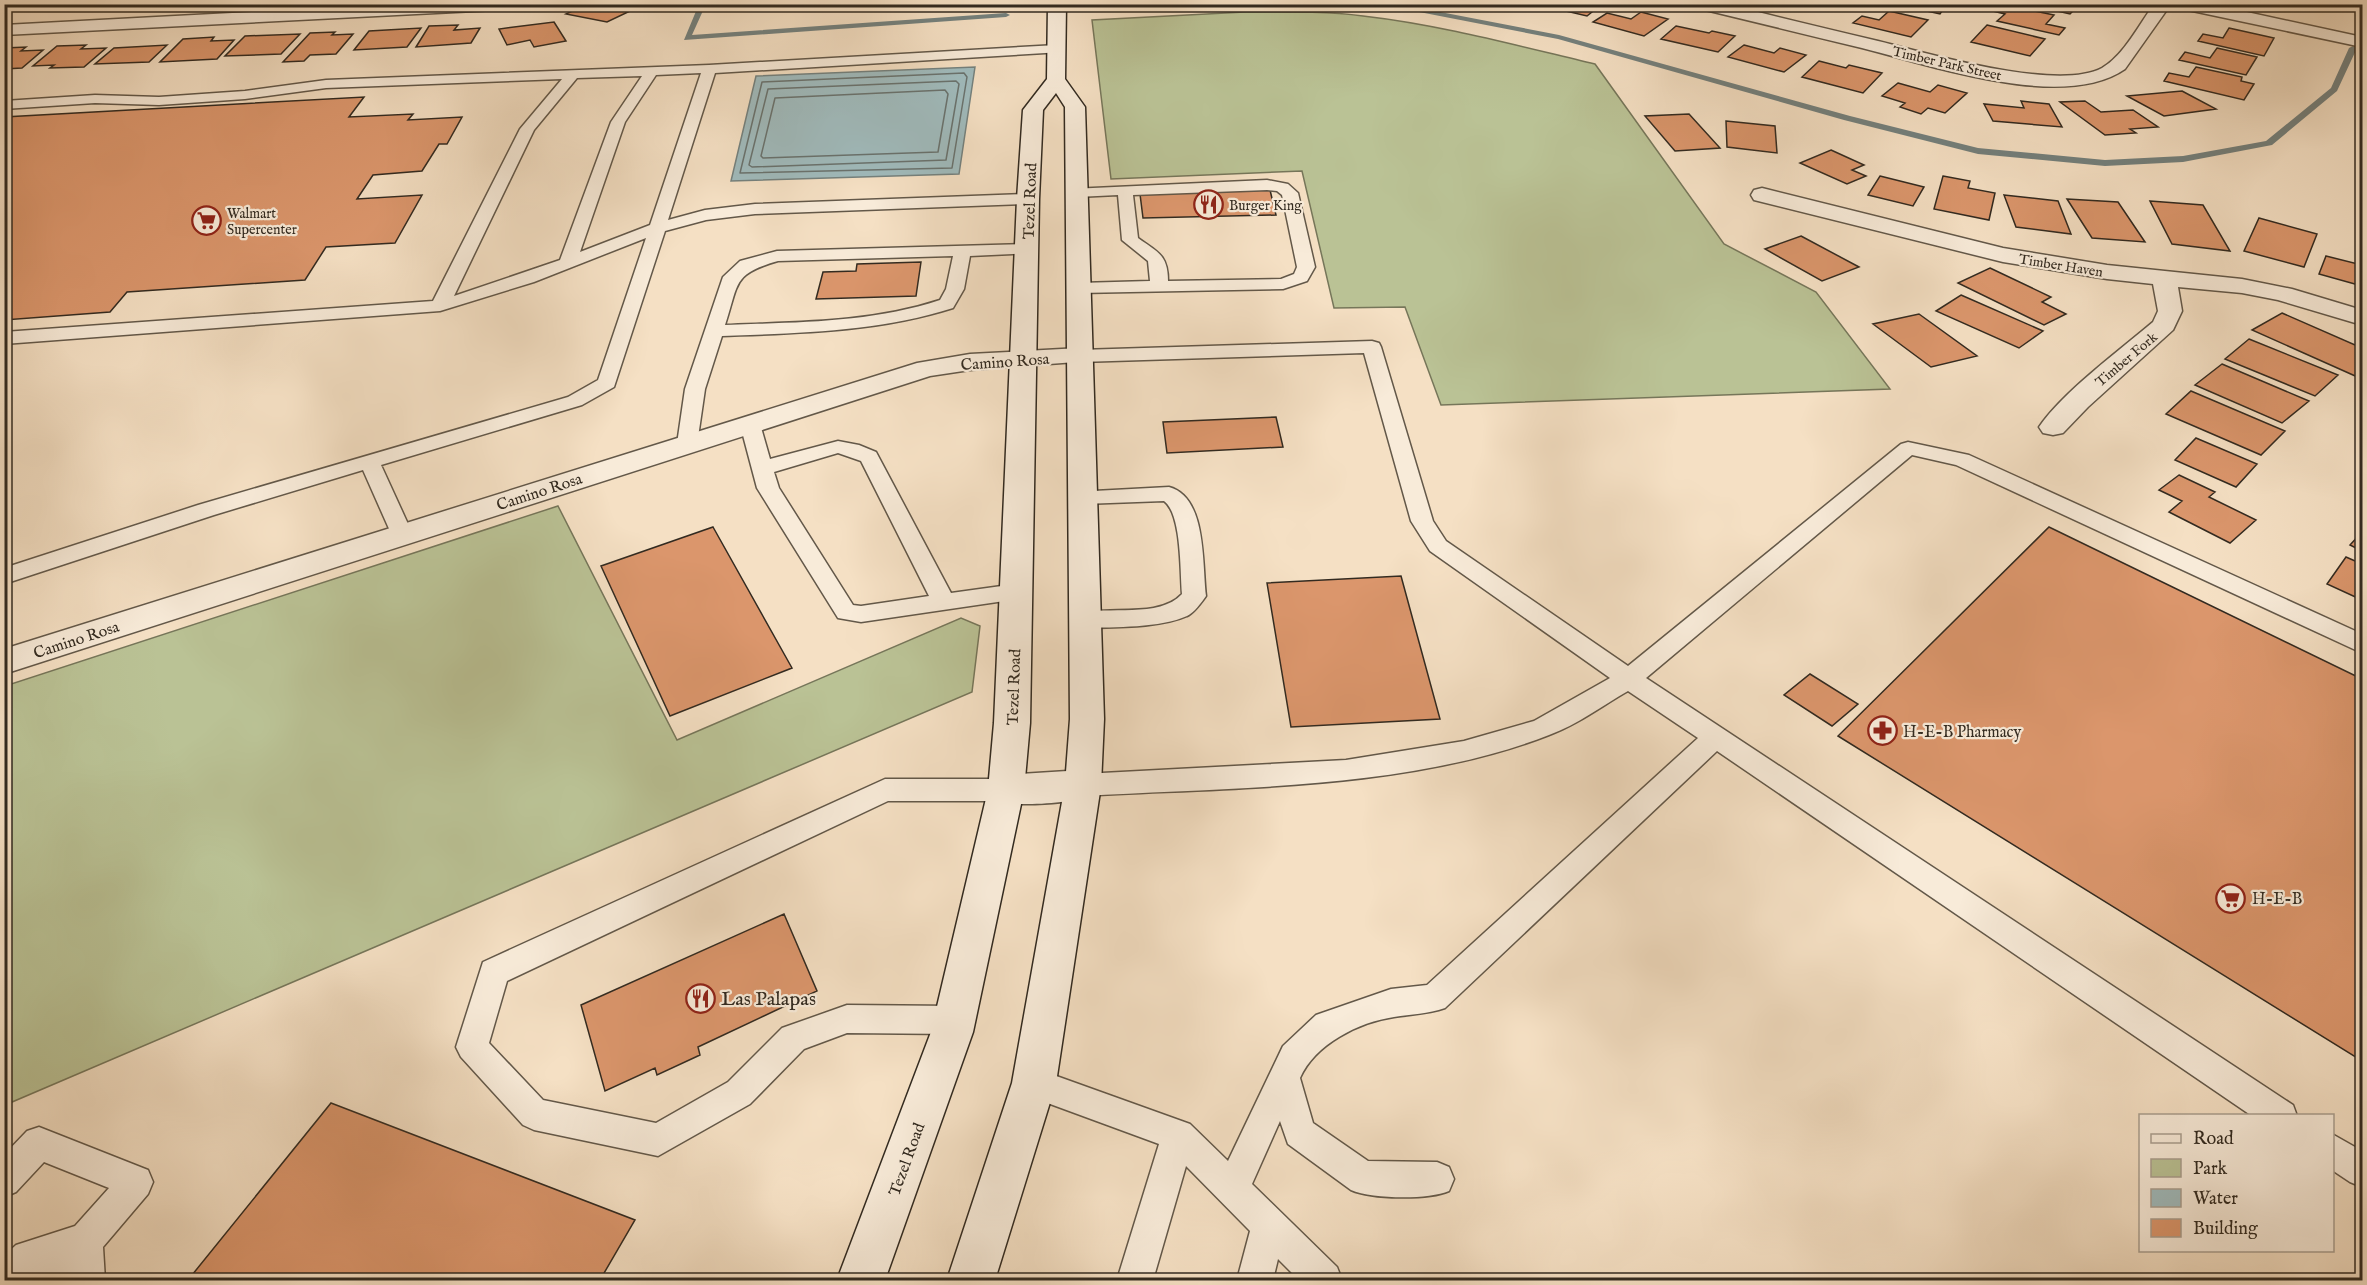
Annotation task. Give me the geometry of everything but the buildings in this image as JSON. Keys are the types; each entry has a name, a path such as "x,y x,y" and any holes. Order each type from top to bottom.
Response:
{"street":[{"path":"235,18 251,4"},
{"path":"4,30 517,4"},
{"path":"971,1281 1034,1083 1083,785 1087,719 1076,107 1056,79 1057,4"},
{"name":"Timber Park Street","path":"1703,4 1995,75 2027,80 2074,80 2098,76 2116,66 2163,4"},
{"path":"2183,4 2362,42"},
{"path":"1783,24 1800,11"},
{"name":"Tezel Road","path":"861,1281 955,1020 1006,790 1012,723 1025,358 1028,199 1033,110 1056,79"},
{"name":"Timber Haven","path":"1762,195 2003,255 2107,272 2262,290 2362,318"},
{"name":"Timber Fork","path":"2053,427 2078,401 2164,325 2170,311 2164,278"},
{"name":"Camino Rosa","path":"4,662 926,369 970,362 1080,356"},
{"path":"1006,790 1083,785"}],"lane":[{"path":"901,4 914,4"},
{"path":"4,105 95,99 159,101 245,95 326,84 709,69 1057,49"},
{"path":"4,576 206,510 575,401 607,383 655,229 709,69"},
{"path":"568,262 618,122 652,71"},
{"path":"440,306 527,129 573,74"},
{"path":"1077,192 1268,184 1282,187 1290,193 1306,267 1301,277 1283,284 1078,288"},
{"path":"1125,190 1130,240 1156,257 1160,265 1159,286"},
{"path":"4,338 440,306 655,229 705,215 755,209 1028,199"},
{"path":"687,444 695,389 714,331 732,277 746,266 777,256 1027,249"},
{"path":"714,331 875,322 921,313 947,304 955,288 962,250"},
{"path":"1080,356 1372,347 1422,521 1438,546 1629,679 2278,1114"},
{"path":"750,424 768,488 846,612 861,614 1016,592"},
{"path":"763,468 838,447 852,449 869,457 944,603"},
{"path":"1083,785 1346,770 1464,751 1542,728 1629,679 1908,448 1962,460 2362,644"},
{"path":"369,461 402,535"},
{"path":"1083,497 1168,494 1180,502 1187,521 1194,596 1181,610 1143,617 1085,620"},
{"path":"1232,1190 1294,1056 1327,1025 1391,1003 1434,998 1716,737"},
{"path":"955,1020 847,1019 793,1038 739,1093 658,1140 534,1114 472,1047 494,972 885,790 1006,790"},
{"path":"1284,1078 1300,1133 1362,1178 1437,1179"},
{"path":"1034,1083 1178,1135 1324,1281"},
{"path":"1135,1281 1178,1135"},
{"path":"4,1180 39,1143 136,1182 51,1281"},
{"path":"2334,1151 2362,1170"},
{"path":"1256,1281 1269,1226"},
{"path":"6,1281 27,1257 85,1241"},
{"path":"85,1241 87,1281"}],"green space":[{"path":"1245,12 1334,13 1392,20 1480,37 1595,64 1724,244 1816,292 1890,389 1441,405 1405,307 1334,308 1302,171 1111,179 1092,20"},
{"path":"558,506 677,740 961,618 980,626 972,692 5,1105 5,686"}],"water":[{"path":"975,67 959,174 731,181 756,76"}],"waterway":[{"path":"703,4 687,38 1006,15"},
{"path":"1095,9 1176,4"},
{"path":"1357,4 1409,8 1559,37 1847,118 1978,151 2105,163 2183,159 2269,143 2334,89 2353,48"},
{"path":"2360,32 2362,25"}],"place":[{"name":"Burger King","path":"1208,205"},
{"name":"Walmart Supercenter","path":"206,221"},
{"name":"H-E-B Pharmacy","path":"1882,731"},
{"name":"H-E-B","path":"2231,898"},
{"name":"Las Palapas","path":"700,998"}]}
